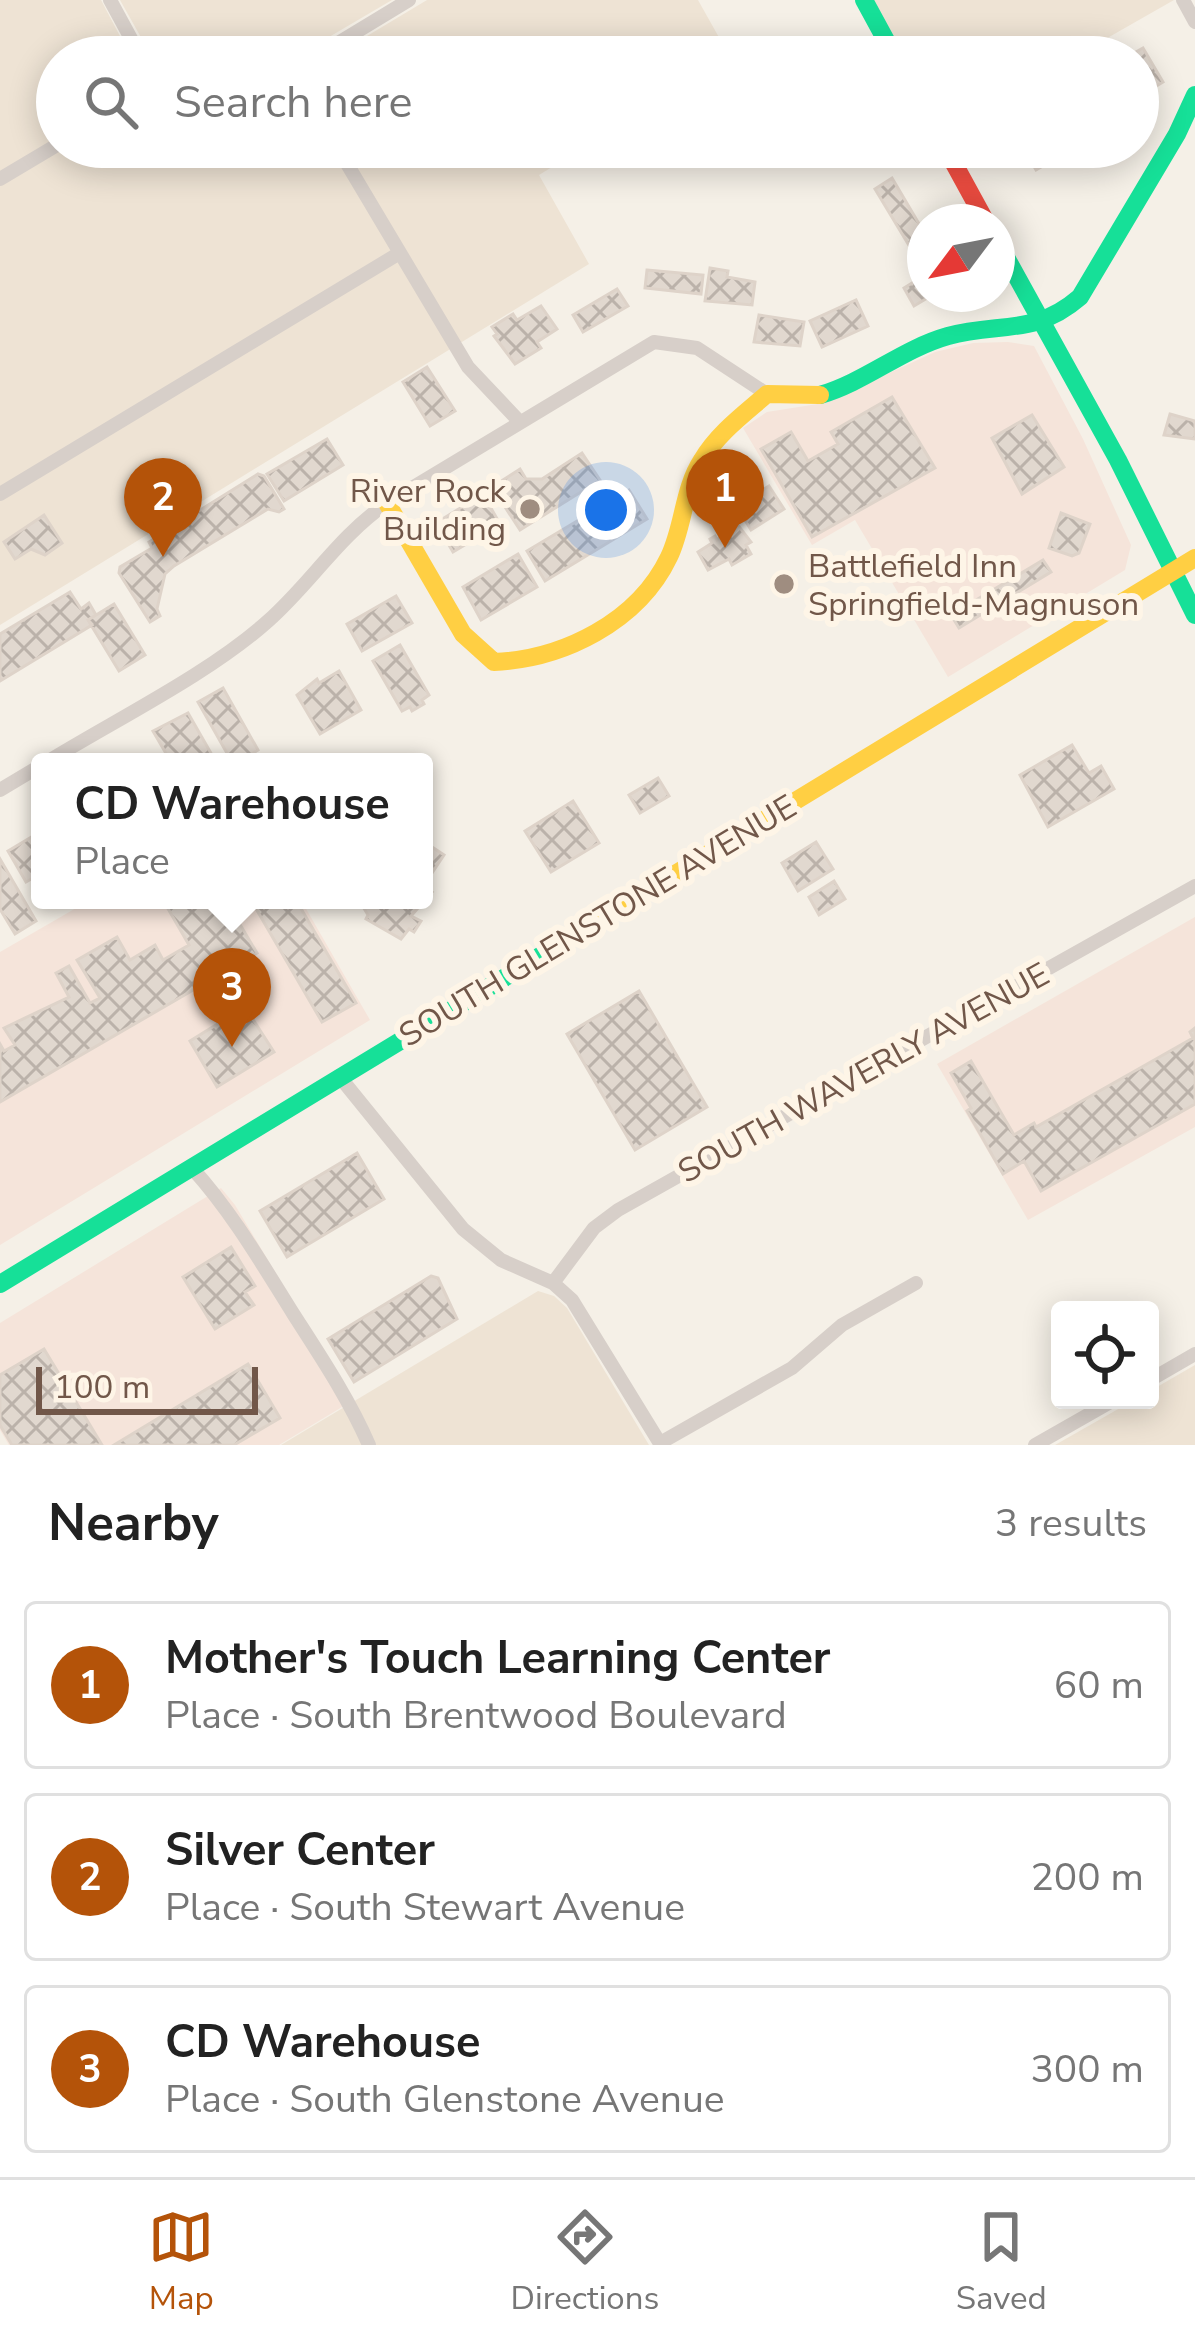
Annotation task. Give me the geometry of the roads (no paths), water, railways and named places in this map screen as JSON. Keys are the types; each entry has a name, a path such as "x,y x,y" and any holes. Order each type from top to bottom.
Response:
{"street":[{"path":"110,0 130,36"},
{"path":"350,36 409,0"},
{"path":"864,0 884,36"},
{"path":"1183,0 1195,22"},
{"path":"1159,166 1195,95"},
{"path":"0,179 36,158"},
{"path":"350,168 468,367 519,421"},
{"path":"956,168 976,204"},
{"path":"61,753 247,638 285,605 349,532 387,503 654,342 697,348 767,394 814,397 932,340 1043,325 1063,315 1080,297 1158,168"},
{"path":"0,494 398,254"},
{"path":"1015,274 1111,447 1195,615"},
{"path":"387,503 464,634 494,662 533,661 564,650 645,595 669,556 698,466 733,423 767,394"},
{"name":"SOUTH GLENSTONE AVENUE","path":"0,1284 1195,558"},
{"path":"0,790 31,771"},
{"name":"SOUTH WAVERLY AVENUE","path":"553,1283 594,1228 618,1210 1195,886"},
{"path":"339,1076 464,1229 500,1260 553,1283 589,1322 660,1444 792,1368 842,1325 916,1282"},
{"path":"192,1168 255,1253 355,1412 369,1445"},
{"path":"1159,1375 1195,1354"},
{"path":"1035,1445 1098,1409"}],"place":[{"name":"River Rock Building","path":"530,509"},
{"name":"Mother's Touch Learning Center","path":"725,548"},
{"name":"Silver Center","path":"163,557"},
{"name":"Battlefield Inn Springfield-Magnuson","path":"784,584"},
{"name":"CD Warehouse","path":"232,1047"}]}
